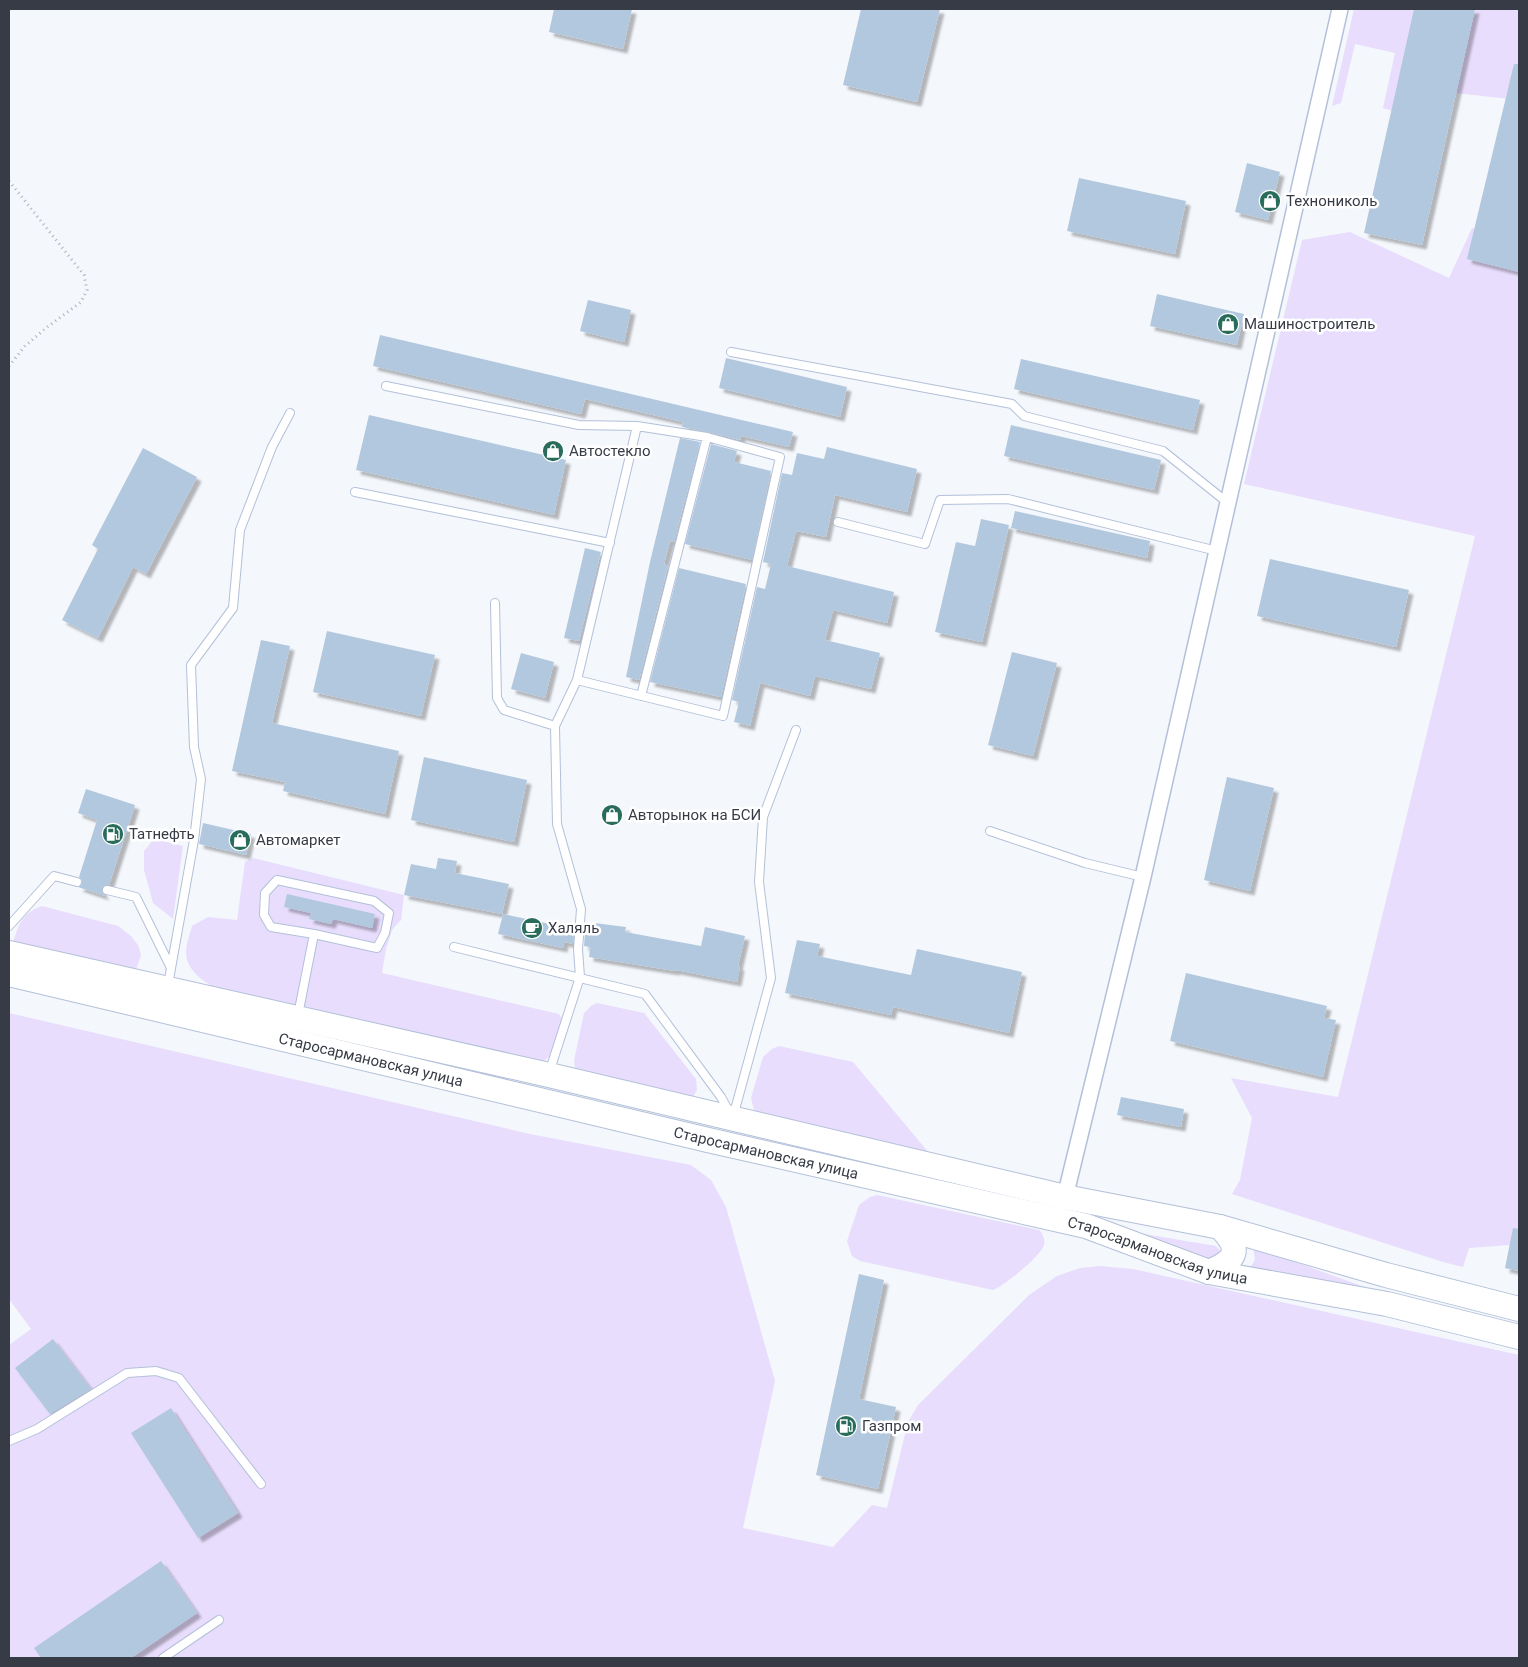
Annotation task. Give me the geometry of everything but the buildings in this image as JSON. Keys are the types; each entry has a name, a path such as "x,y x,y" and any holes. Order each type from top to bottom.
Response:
{"main road":[{"name":"Старосармановская улица","path":"9,953 169,978 297,1019 549,1075 1066,1196 1220,1227 1386,1275 1519,1308"},
{"name":"Старосармановская улица","path":"9,974 708,1140 1086,1226 1209,1272 1387,1304 1519,1337"},
{"path":"1209,1272 1230,1260 1234,1253 1231,1238 1220,1227"}],"street":[{"path":"1066,1196 1143,877 1340,9"}],"lane":[{"path":"731,352 1012,404 1024,416 1163,451 1228,503"},
{"path":"386,386 578,424 637,426 707,437 780,457 723,716 577,680"},
{"path":"169,978 194,840 201,779 194,747 191,666 233,608 240,530 272,447 290,413"},
{"path":"549,1075 580,977 578,949 581,909 557,824 555,726 577,680 637,426"},
{"path":"641,696 707,437"},
{"path":"355,492 610,543"},
{"path":"838,522 925,544 940,500 1008,499 1217,551"},
{"path":"495,603 498,698 504,710 555,726"},
{"path":"732,1119 771,978 758,882 763,817 796,730"},
{"path":"990,831 1085,863 1143,877"},
{"path":"9,926 54,876 77,882"},
{"path":"277,880 374,901 389,914 385,933 377,948 314,934 271,927 264,915 265,893 277,880"},
{"path":"107,890 136,897 169,978"},
{"path":"297,1019 314,934"},
{"path":"454,947 645,994 721,1097 732,1119"},
{"path":"9,1441 37,1429 127,1373 156,1371 179,1378 260,1484"},
{"path":"164,1658 219,1620"}],"path":[{"path":"9,181 84,275 87,290 81,302 25,346 9,366"}],"shaded area":[{"path":"1354,9 1519,9 1519,100 1455,93 1444,126 1383,108 1395,53 1355,44 1341,103 1332,106"},
{"path":"1472,228 1519,241 1519,1248 1509,1245 1469,1248 1463,1267 1232,1194 1240,1180 1252,1118 1231,1078 1338,1097 1475,536 1244,484 1302,240 1350,232 1449,278"},
{"path":"154,839 183,846 173,919 153,903 144,870 144,851"},
{"path":"253,858 404,895 401,920 392,930 386,949 382,973 559,1014 562,1019 551,1055 543,1062 222,992 210,985 194,972 187,960 187,946 192,926 208,917 237,920 245,862"},
{"path":"42,906 118,926 131,936 138,945 141,955 136,970 12,947 24,917"},
{"path":"597,1003 644,1013 696,1079 697,1090 692,1099 581,1077 575,1068 574,1061 584,1013"},
{"path":"9,1013 530,1134 691,1165 711,1180 726,1207 775,1381 743,1528 833,1547 872,1505 887,1508 908,1422 918,1405 1029,1295 1057,1276 1080,1268 1100,1266 1133,1269 1519,1355 1519,1658 9,1658 9,1345 31,1329 9,1299"},
{"path":"779,1046 853,1062 929,1153 761,1114 754,1110 751,1098 763,1057"},
{"path":"877,1195 1039,1230 1042,1233 1044,1245 1036,1256 1021,1270 993,1290 860,1261 852,1256 847,1241 859,1205 870,1197"},
{"path":"1102,1227 1216,1246 1223,1253 1213,1262"},
{"path":"1253,1247 1376,1291 1249,1270 1255,1259"}],"place":[{"name":"Технониколь","path":"1270,201"},
{"name":"Машиностроитель","path":"1228,324"},
{"name":"Автостекло","path":"553,451"},
{"name":"Авторынок на БСИ","path":"612,815"},
{"name":"Татнефть","path":"113,834"},
{"name":"Автомаркет","path":"240,840"},
{"name":"Халяль","path":"532,928"},
{"name":"Газпром","path":"846,1426"}]}
